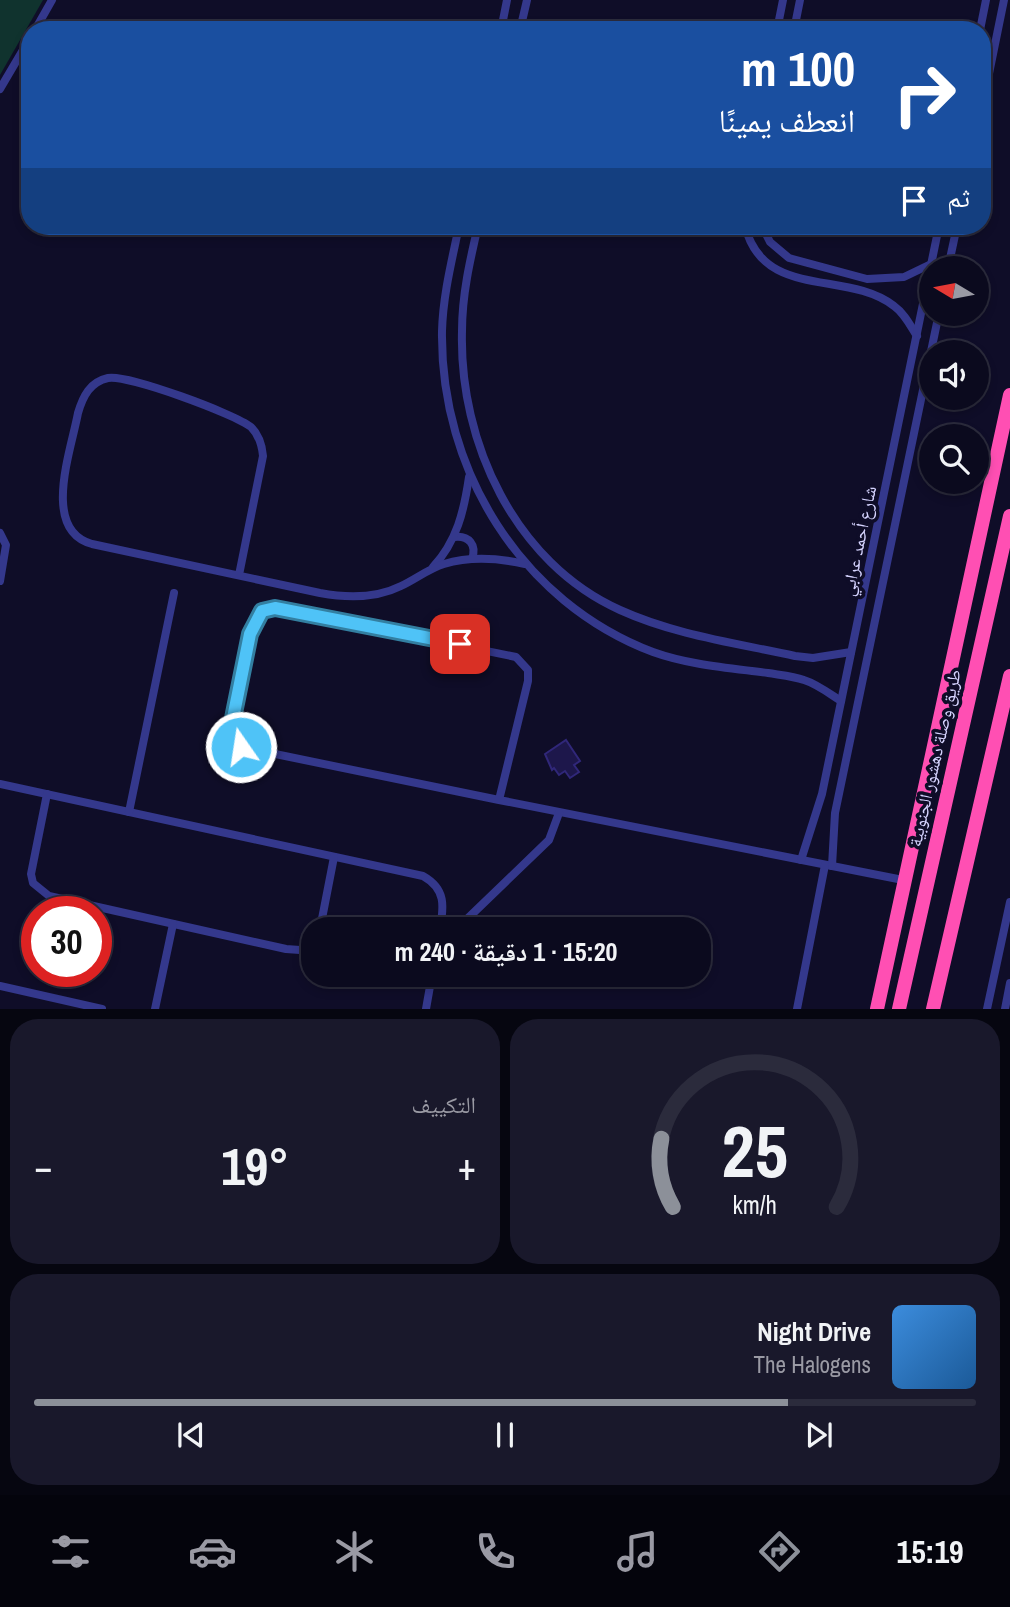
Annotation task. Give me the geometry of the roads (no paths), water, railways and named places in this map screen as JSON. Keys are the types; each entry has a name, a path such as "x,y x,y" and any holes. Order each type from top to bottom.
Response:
{"highway":[{"path":"877,1009 1010,395"},
{"name":"طريق وصلة دهشور الجنوبية","path":"899,1009 1010,516"},
{"path":"933,1009 1010,676"}],"street":[{"path":"40,21 52,0"},
{"path":"503,21 507,0"},
{"path":"522,21 527,0"},
{"path":"779,21 783,0"},
{"path":"796,21 800,0"},
{"path":"981,21 986,0"},
{"path":"991,64 1004,0"},
{"path":"0,89 21,53"},
{"path":"457,235 447,284 443,351 451,415 470,475 500,532 525,564 574,608 637,645 685,661 804,679 841,701"},
{"path":"476,235 461,329 467,401 481,450 496,486 516,521 541,554 586,592 618,610 662,626 795,656 813,658 851,652"},
{"path":"748,235 757,254 771,268 788,275 878,296 896,307 917,336"},
{"path":"766,235 770,242 789,258 867,279 904,277 919,270"},
{"name":"شارع أحمد عرابي","path":"933,256 937,235"},
{"path":"951,256 955,235"},
{"name":"شارع أحمد عرابي","path":"802,860 818,808 919,326"},
{"path":"797,1009 936,326"},
{"path":"239,575 263,456 255,431 238,419 138,381 109,378 93,386 82,401 64,496 63,515 70,531 92,544 239,575 349,597 400,587 431,569 472,559 525,564"},
{"path":"431,569 454,537 465,507 470,475"},
{"path":"0,533 6,545 0,581"},
{"path":"454,537 471,541 474,550 472,559"},
{"path":"869,569 884,572"},
{"path":"129,812 174,593"},
{"path":"499,800 528,681 528,670 516,657 275,608 257,616 231,728 235,742 241,747 559,813 903,880"},
{"path":"0,785 414,873 432,881 443,897 441,917"},
{"path":"47,794 31,874 40,891 49,896 173,925 286,949 301,949"},
{"path":"469,917 549,839 559,813"},
{"path":"322,917 334,857"},
{"path":"987,1009 1010,902"},
{"path":"155,1009 173,925"},
{"path":"0,998 3,987 102,1009"},
{"path":"426,1009 430,987"},
{"path":"1005,1009 1009,987"}]}
